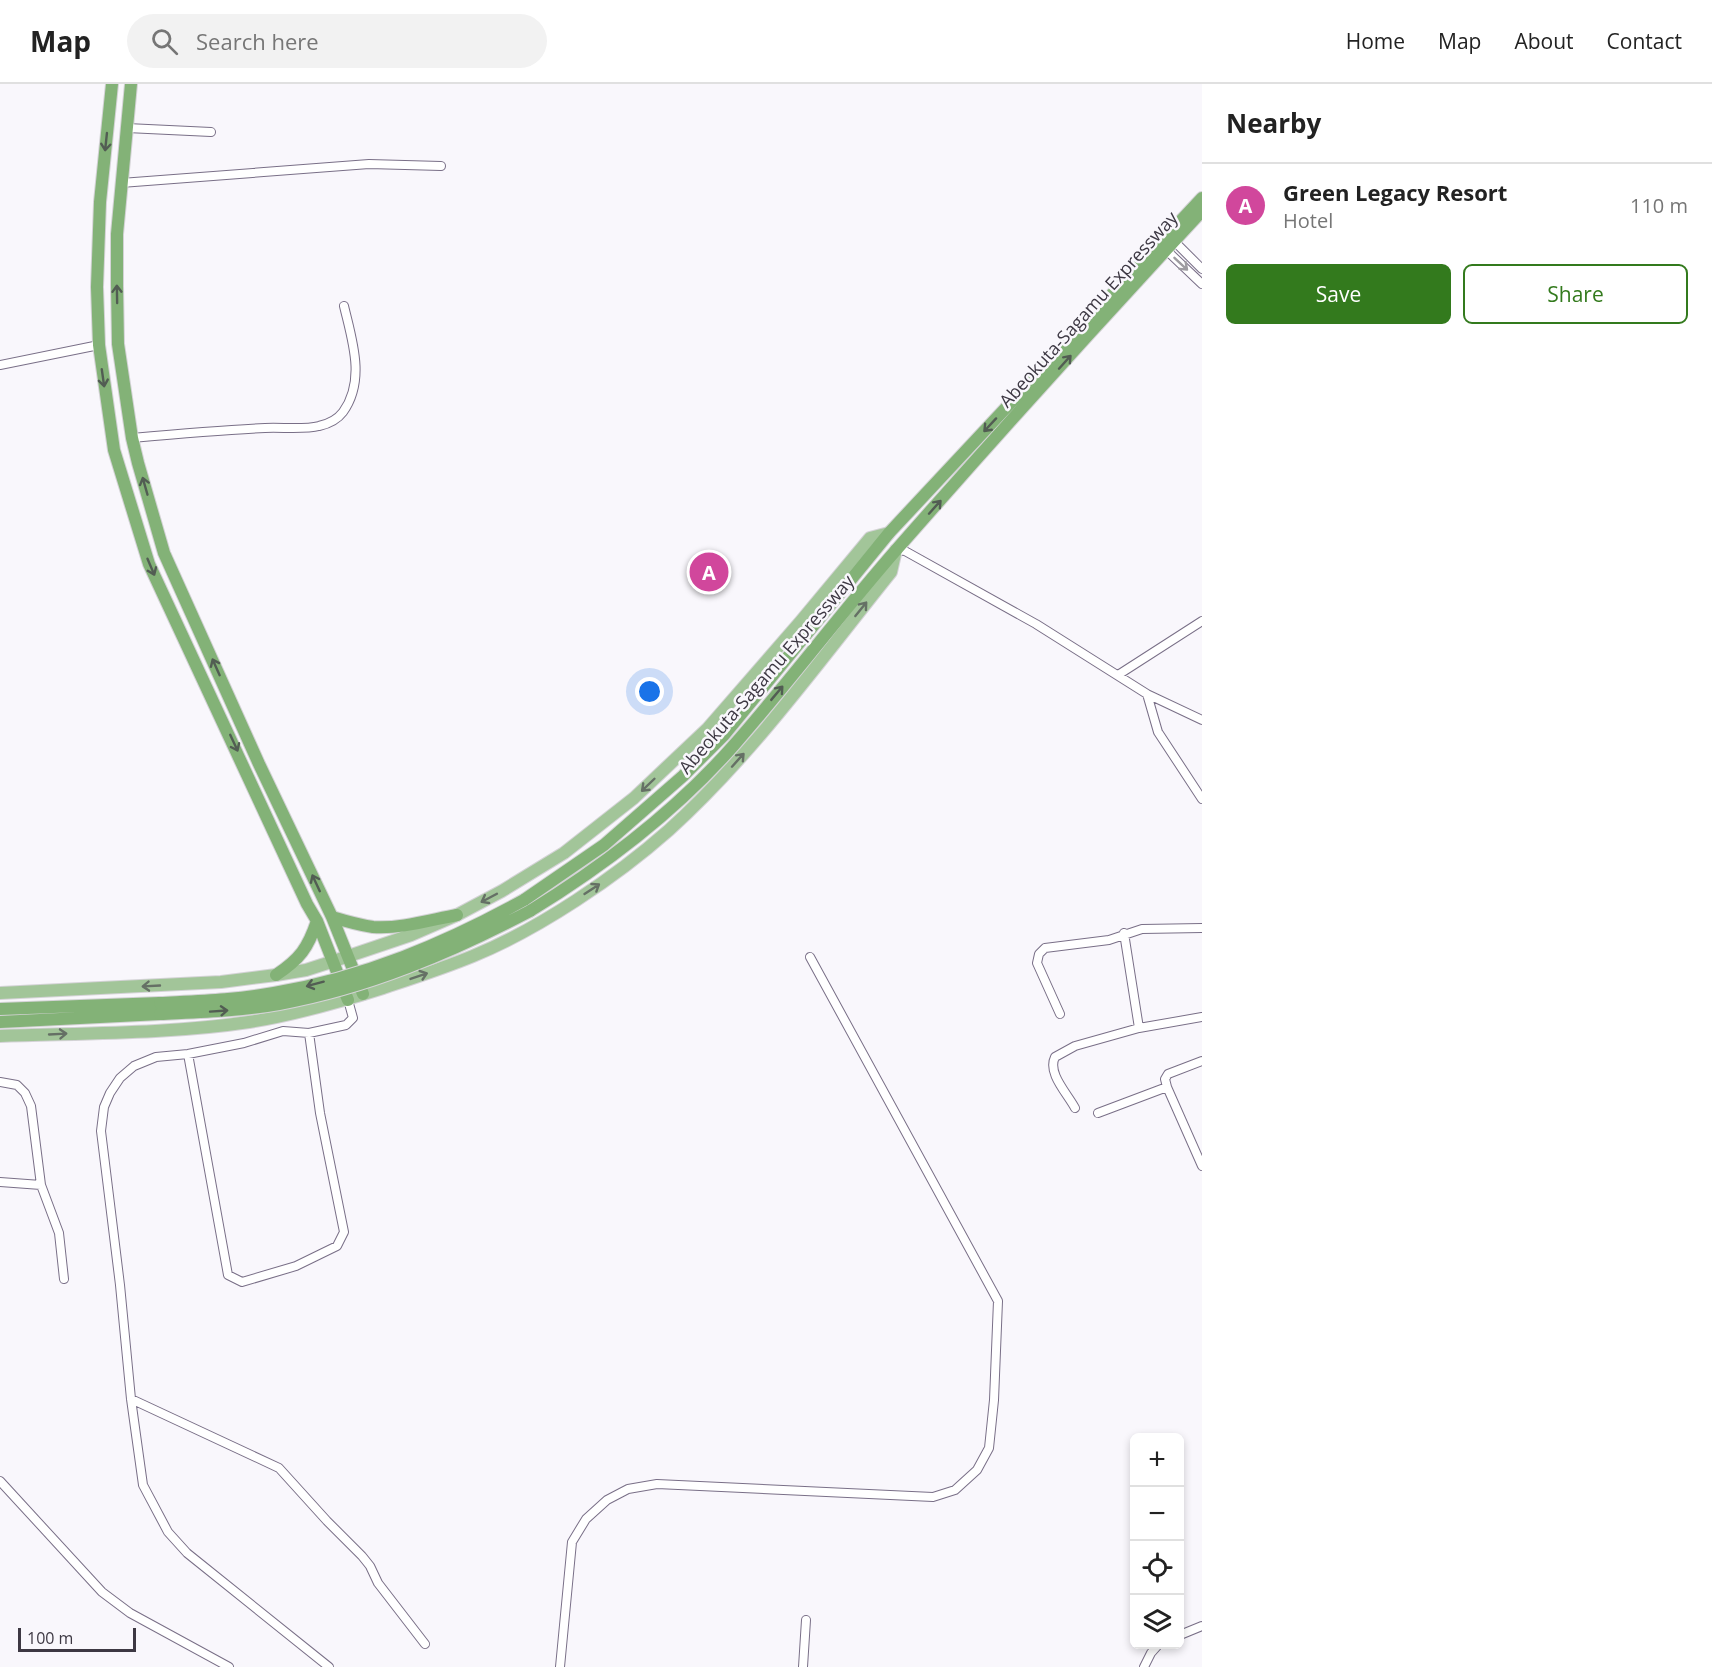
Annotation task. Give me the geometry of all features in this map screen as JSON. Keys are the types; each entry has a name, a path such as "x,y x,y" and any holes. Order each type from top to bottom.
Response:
{"highway":[{"path":"112,84 97,242 99,345 114,450 149,564 307,904 317,921 348,999"},
{"path":"132,84 117,234 118,344 138,463 164,554 259,764 332,917 363,994"},
{"name":"Abeokuta-Sagamu Expressway","path":"0,1022 160,1009 273,993 356,973 409,956 575,883 615,855 691,788 733,746 896,550 1167,242 1202,198"},
{"name":"Abeokuta-Sagamu Expressway","path":"527,905 604,845 724,735 890,533 1167,242 1202,211"},
{"path":"120,469 138,463"},
{"path":"332,917 375,927 404,925 457,915"},
{"path":"276,975 294,963 304,952 317,921"},
{"name":"Abeokuta-Sagamu Expressway","path":"0,1009 160,1009"}],"main road":[{"path":"0,993 221,982 306,970 411,935 457,915 564,853 634,798 708,728 870,538 890,533"},
{"path":"0,1036 160,1029 248,1022 286,1015 348,999 474,956 537,924 613,874 669,830 736,762 779,713 891,572 896,550"}],"street":[{"path":"127,128 211,132"},
{"path":"121,183 369,164 441,166"},
{"path":"1167,242 1202,269"},
{"path":"1167,242 1202,284"},
{"path":"132,438 266,428 317,427 331,423 342,413 350,397 355,374 356,353 344,306"},
{"path":"0,365 99,345"},
{"path":"896,550 905,550 1036,624 1147,694 1202,720"},
{"path":"1118,675 1202,621"},
{"path":"1147,694 1158,732 1202,799"},
{"path":"1060,1014 1037,963 1039,954 1045,948 1109,940 1124,933 1142,929 1202,928"},
{"path":"1124,933 1139,1028"},
{"path":"560,1667 572,1542 585,1519 617,1494 628,1489 657,1484 933,1497 955,1490 976,1470 989,1448 994,1400 998,1301 810,957"},
{"path":"329,1667 188,1553 168,1532 143,1485 101,1131 104,1107 110,1093 120,1078 134,1066 156,1057 188,1054 244,1043 283,1031 309,1033 346,1025 353,1018 348,999"},
{"path":"1076,1108 1053,1071 1052,1063 1055,1057 1075,1047 1139,1028 1202,1017"},
{"path":"188,1054 228,1275 242,1282 296,1266 337,1246 344,1232 321,1113 309,1033"},
{"path":"1202,1061 1168,1074 1166,1079 1167,1087 1202,1166"},
{"path":"0,1082 17,1085 25,1093 31,1106 41,1185 59,1233 64,1279"},
{"path":"1098,1113 1167,1087"},
{"path":"0,1182 41,1185"},
{"path":"131,1399 279,1468 327,1521 363,1556 378,1582 425,1644"},
{"path":"0,1481 102,1592 130,1613 229,1667"},
{"path":"803,1667 806,1620"},
{"path":"1184,1633 1202,1626"},
{"path":"1144,1667 1155,1649"}],"place":[{"name":"Green Legacy Resort","path":"709,572"}]}
